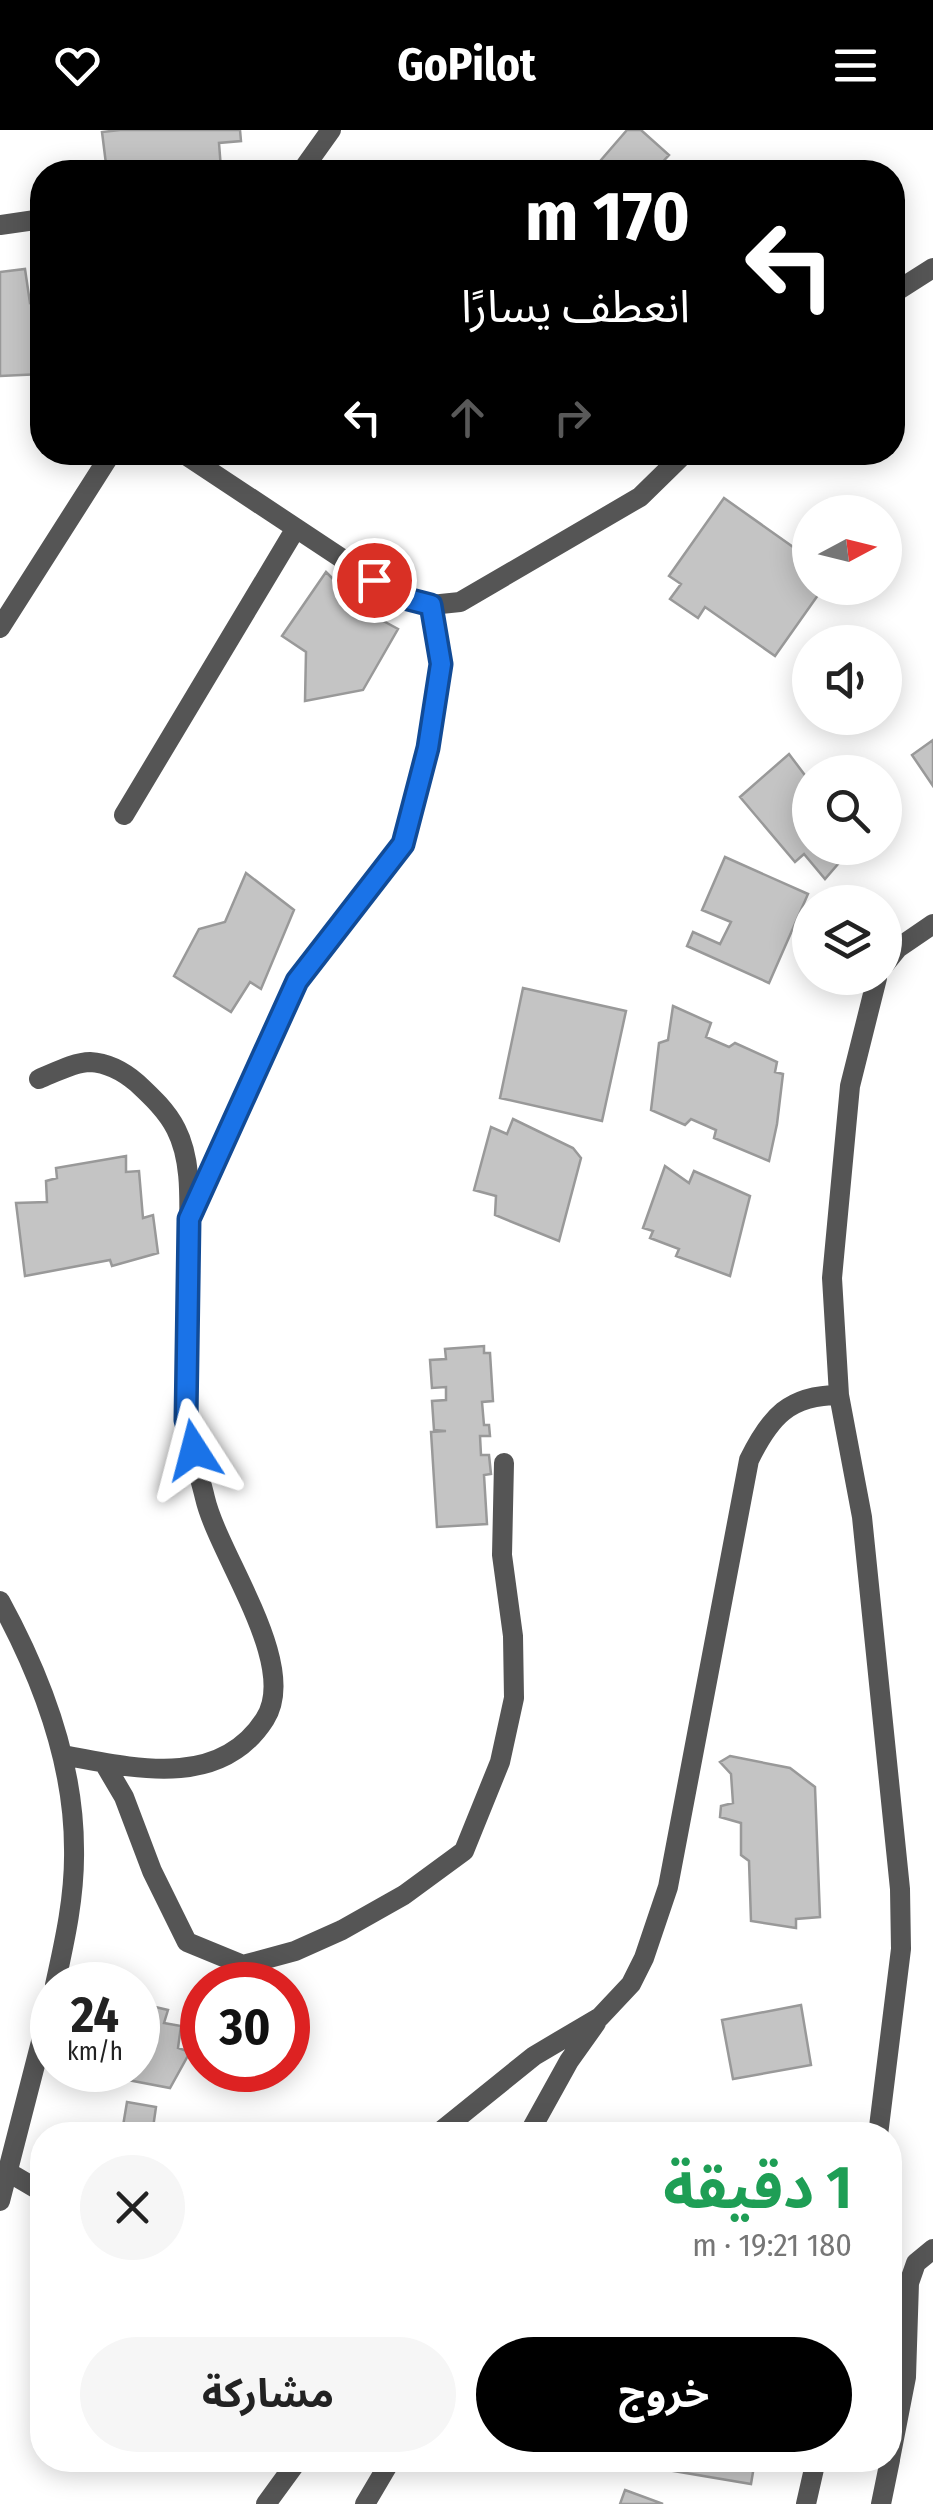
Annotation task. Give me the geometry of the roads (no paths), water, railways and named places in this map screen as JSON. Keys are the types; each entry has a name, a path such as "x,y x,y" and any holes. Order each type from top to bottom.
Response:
{"street":[{"path":"309,160 330,130"},
{"path":"0,224 30,220"},
{"path":"905,286 933,268"},
{"path":"0,628 104,465"},
{"path":"201,465 400,597 431,605 460,602 640,497 673,465"},
{"path":"124,815 296,528"},
{"path":"189,1219 297,981 403,844 428,748 441,664 431,605"},
{"path":"902,945 933,924"},
{"path":"873,995 850,1086 832,1278 839,1395 862,1516 900,1889 901,1949 880,2122"},
{"path":"40,1079 86,1062 112,1066 156,1100 177,1131 188,1170 186,1420 207,1506 266,1643 274,1690 268,1716 248,1742 231,1756 207,1764 171,1768 63,1756"},
{"path":"535,2122 569,2061 600,2017 631,1984 668,1887 750,1460 763,1432 795,1402 815,1395 839,1395"},
{"path":"104,1763 124,1797 152,1871 187,1942 243,1965 295,1951 342,1930 404,1895 464,1851 500,1762 514,1698 513,1636 502,1556 504,1462"},
{"path":"0,1601 39,1686 63,1756 72,1800 72,1892 60,1962"},
{"path":"452,2122 534,2056 600,2017"},
{"path":"0,2200 30,2086"},
{"path":"8,2172 30,2185"},
{"path":"902,2398 909,2282 916,2263 933,2249"},
{"path":"266,2504 289,2472"},
{"path":"365,2504 383,2472"},
{"path":"806,2504 813,2472"},
{"path":"881,2504 888,2472"}]}
